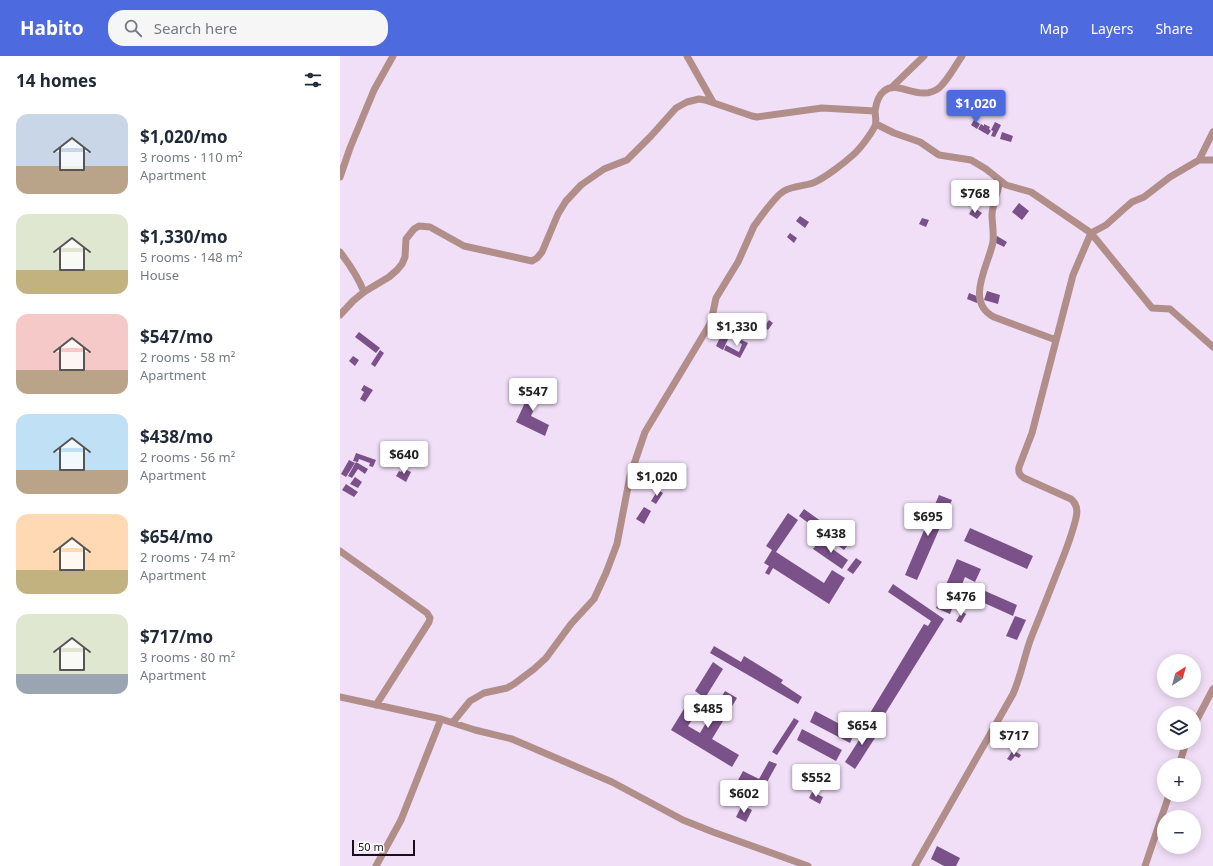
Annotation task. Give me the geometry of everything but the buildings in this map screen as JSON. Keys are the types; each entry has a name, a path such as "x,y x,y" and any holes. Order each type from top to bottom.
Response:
{"street":[{"path":"340,177 350,148 374,90 393,56"},
{"path":"687,56 713,102"},
{"path":"453,722 470,701 484,693 507,688 534,669 546,658 571,624 594,598 606,573 617,544 630,476 645,432 710,324 716,298 738,262 754,226 783,192 821,179 860,148 876,124 876,111 880,96 883,92 892,87 924,56"},
{"path":"892,87 919,94 933,91 939,88 944,82 962,56"},
{"path":"340,315 364,292 389,277 397,270 402,264 405,256 406,239 414,229 419,226 430,227 464,246 532,261 535,260 542,252 555,220 566,201 581,185 604,169 627,160 670,114 682,104 687,102 699,99 713,102 757,117 822,108 876,111"},
{"path":"876,124 894,133 920,142 939,155 971,160 986,169 1008,186 1031,192 1091,234 1152,308 1170,309 1213,347"},
{"path":"1199,160 1213,132"},
{"path":"915,866 1013,694 1018,683 1023,660 1068,546 1076,518 1076,505 1074,501 1024,478 1018,471 1032,433 1073,274 1091,234 1106,225 1132,202 1144,197 1170,177 1199,160 1213,160"},
{"path":"1000,181 992,213 994,233 992,244 979,289 981,304 984,309 994,317 1056,340"},
{"path":"340,252 360,280 364,292"},
{"path":"340,551 427,613 430,618 430,622 376,705"},
{"path":"1201,711 1213,688"},
{"path":"340,697 441,719 475,730 512,739 612,782 683,820 808,866"},
{"path":"376,866 401,820 441,719"},
{"path":"1145,866 1167,802"}]}
